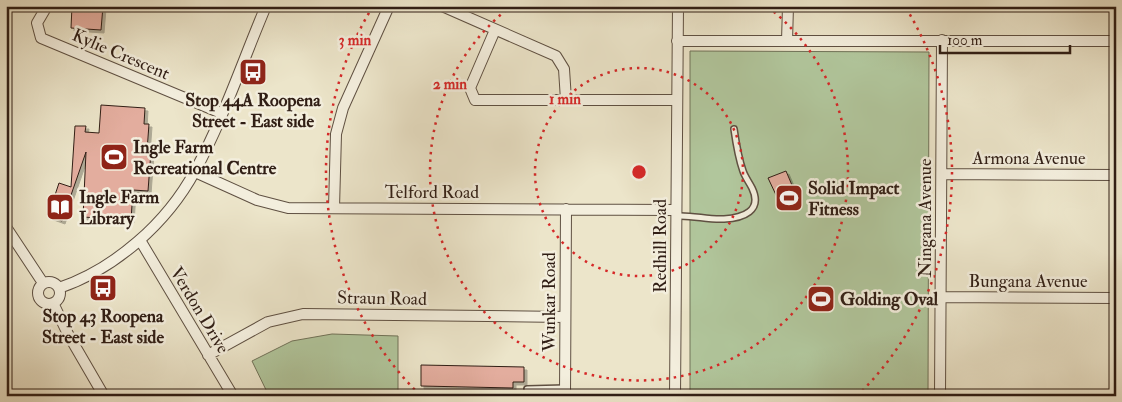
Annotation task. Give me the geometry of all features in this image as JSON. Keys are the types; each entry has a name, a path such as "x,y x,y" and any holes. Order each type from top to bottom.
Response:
{"street":[{"name":"Kylie Crescent","path":"47,6 37,23 41,38 221,113"},
{"path":"59,288 88,275 121,255 140,240 162,217 195,172 266,6"},
{"path":"334,208 336,134 343,108 389,6"},
{"path":"442,6 556,56 564,69 566,100"},
{"name":"Redhill Road","path":"675,396 678,6"},
{"path":"787,41 788,6"},
{"path":"495,30 470,88 475,100 676,100"},
{"name":"Ningana Avenue","path":"940,396 942,40"},
{"path":"677,41 1116,41"},
{"name":"Telford Road","path":"195,172 258,200 288,208 566,209 676,213"},
{"name":"Armona Avenue","path":"942,174 1116,174"},
{"name":"Wunkar Road","path":"565,392 566,209"},
{"path":"6,227 44,283"},
{"name":"Verdon Drive","path":"140,240 233,396"},
{"path":"53,282 59,288 59,297 53,303 43,303 38,296 38,288 44,283 53,282"},
{"name":"Bungana Avenue","path":"941,297 1116,298"},
{"path":"53,303 68,334 104,396"},
{"name":"Straun Road","path":"208,356 268,322 303,314 565,317"}],"lane":[{"path":"676,213 721,219 739,218 751,213 754,208 755,197 741,166 734,129"},
{"path":"527,389 565,392"}],"green space":[{"path":"690,51 929,52 928,396 690,396"},
{"path":"332,334 398,336 398,396 269,396 252,361 292,341"}],"building":[{"path":"72,6 103,6 101,30 71,28"},
{"path":"101,105 145,108 144,124 149,124 147,151 151,151 148,191 133,190 131,220 83,217 86,152 62,221 48,216 59,183 71,187 75,126 86,126 85,132 99,133"},
{"path":"786,171 794,190 777,197 768,178"},
{"path":"421,365 524,367 524,382 513,382 513,388 421,386"}],"place":[{"name":"Stop 44A Roopena Street - East side","path":"253,72"},
{"name":"Ingle Farm Recreational Centre","path":"114,157"},
{"name":"Solid Impact Fitness","path":"789,198"},
{"name":"Ingle Farm Library","path":"60,207"},
{"name":"Stop 43 Roopena Street - East side","path":"103,288"},
{"name":"Golding Oval","path":"821,299"}]}
